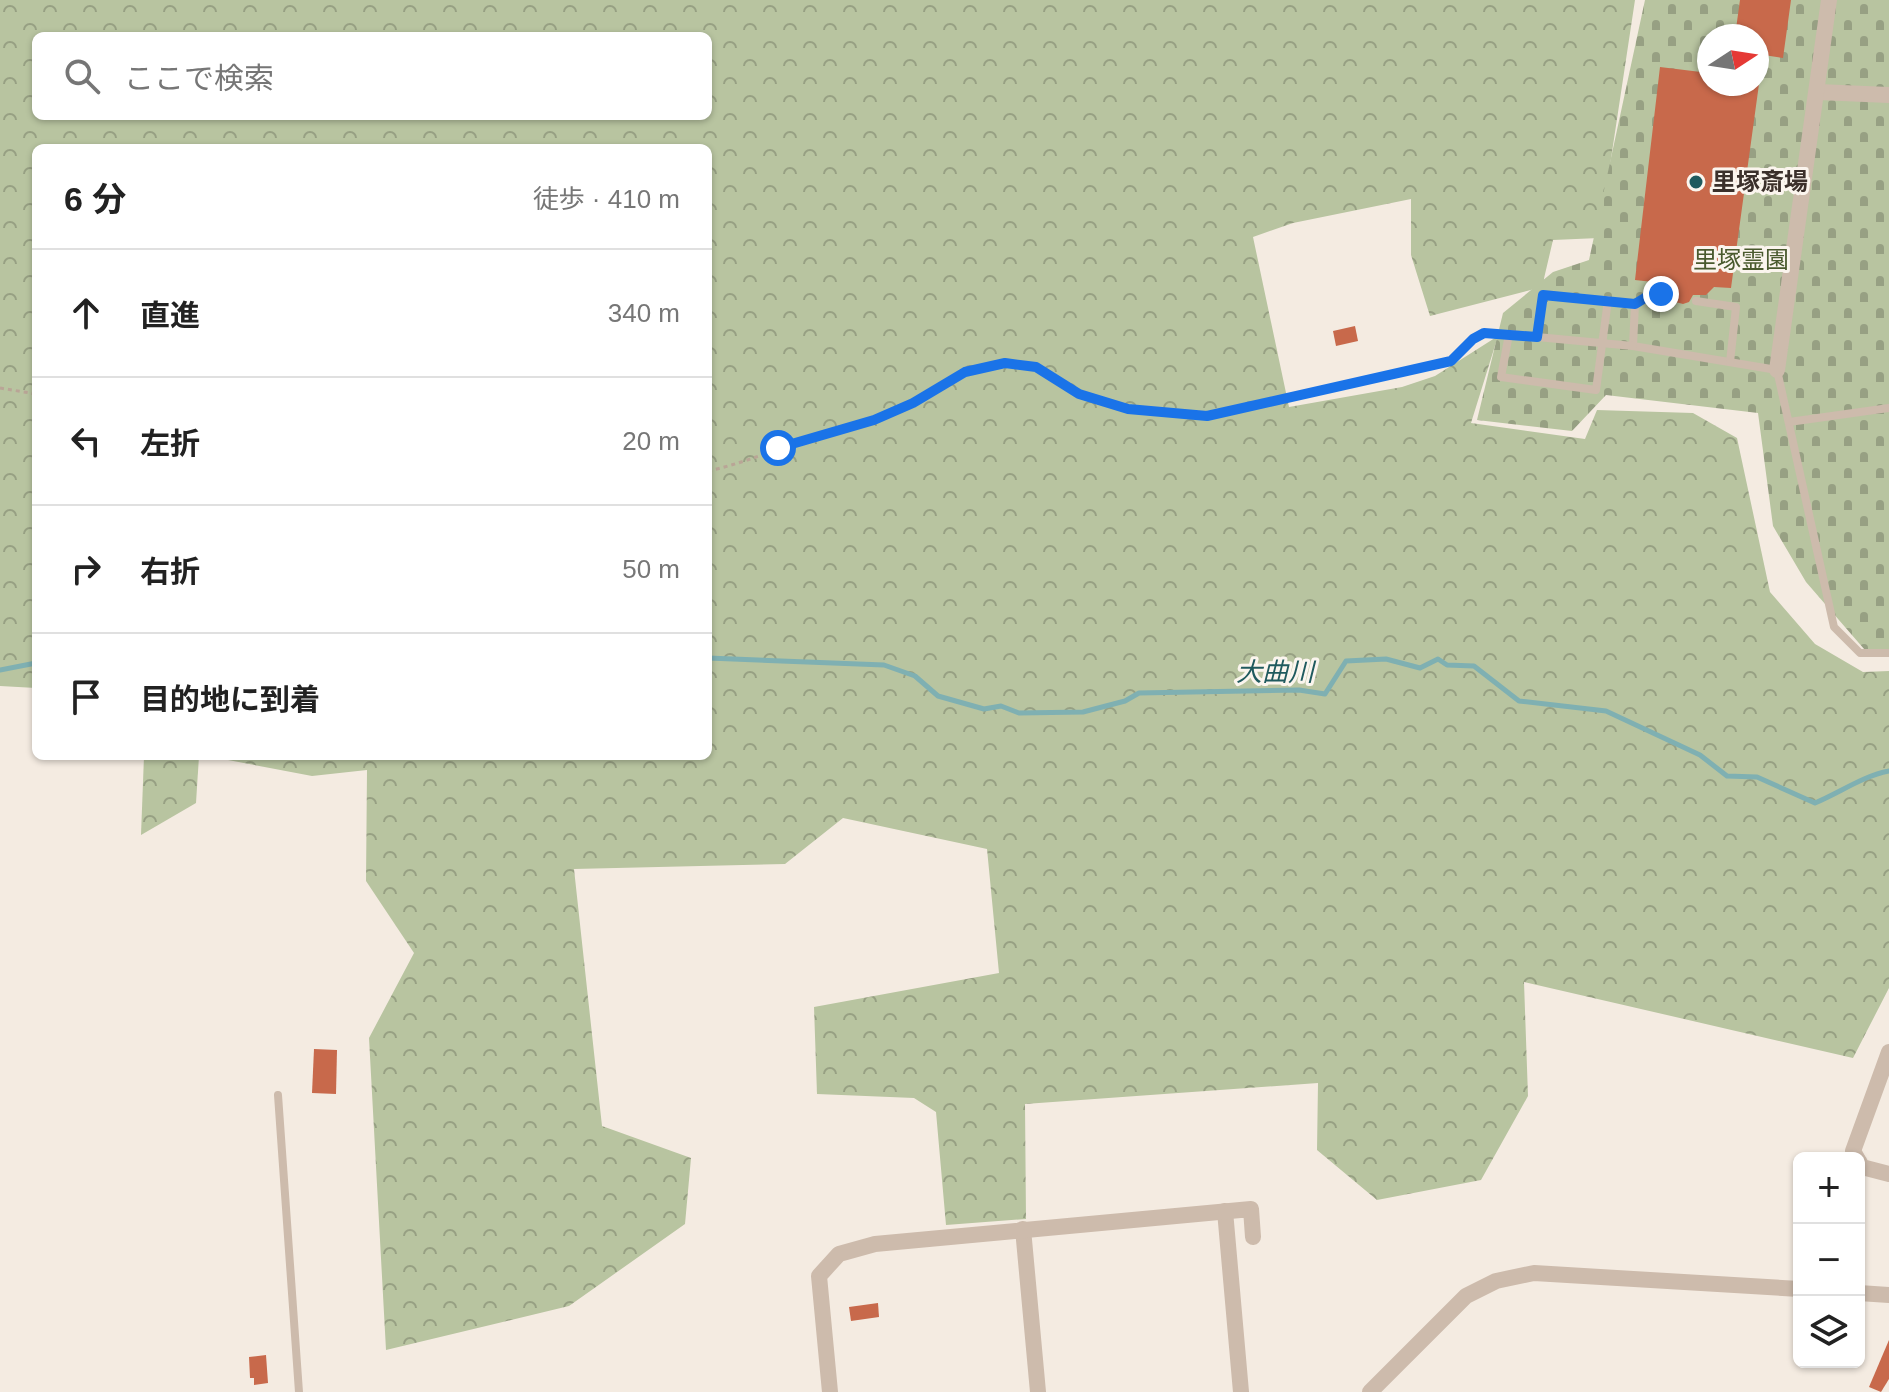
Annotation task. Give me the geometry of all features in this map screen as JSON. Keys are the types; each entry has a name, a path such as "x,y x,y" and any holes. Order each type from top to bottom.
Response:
{"street":[{"path":"1777,370 1829,0"},
{"path":"1818,92 1889,95"},
{"path":"1854,1152 1889,1052"},
{"path":"1865,1168 1889,1174"},
{"path":"830,1392 819,1276 839,1254 875,1244 1251,1209 1253,1237"},
{"path":"1225,1211 1241,1392"},
{"path":"1023,1229 1038,1392"},
{"path":"1370,1392 1466,1296 1496,1281 1534,1273 1793,1289"},
{"path":"1865,1293 1889,1295"}],"lane":[{"path":"1537,337 1543,295 1635,304 1653,293 1661,294"},
{"path":"1509,334 1501,377 1596,390 1608,300"},
{"path":"1696,301 1736,307 1730,362"},
{"path":"1633,346 1635,304"},
{"path":"1291,397 1451,361 1473,339 1484,333 1633,346 1777,370 1834,627 1860,653 1889,653"},
{"path":"1789,422 1889,408"},
{"path":"278,1095 299,1392"}],"path":[{"path":"712,470 744,463 833,429 874,420 913,403 965,372 1005,363 1036,367 1079,394 1128,409 1161,414 1207,416 1291,397"},
{"path":"0,388 32,393"}],"green space":[{"path":"0,0 1635,0 1599,238 1553,240 1542,287 1430,316 1411,255 1411,199 1293,223 1253,237 1289,407 1402,387 1435,376 1498,336 1471,423 1585,439 1597,410 1693,413 1737,438 1770,592 1815,644 1863,672 1889,671 1889,988 1853,1058 1524,982 1528,1096 1481,1180 1377,1200 1317,1150 1318,1083 1025,1104 1026,1219 946,1225 936,1112 914,1098 817,1094 814,1007 999,973 987,849 843,818 785,864 574,869 602,1126 691,1158 685,1224 569,1306 386,1350 369,1038 414,953 366,881 367,770 312,776 228,760 712,760 712,144 32,144 32,688 0,686"},
{"name":"里塚霊園","path":"1645,0 1889,0 1889,654 1871,657 1806,582 1773,526 1758,413 1606,395 1572,431 1477,420 1503,313 1553,272 1589,260"},
{"path":"144,760 199,760 196,803 141,835"}],"building":[{"path":"1740,0 1791,0 1783,58 1769,56 1769,24 1737,24"},
{"name":"里塚斎場","path":"1660,67 1697,72 1697,96 1757,96 1731,288 1714,287 1706,295 1693,295 1689,302 1683,304 1668,300 1666,289 1653,282 1635,280"},
{"path":"1355,326 1358,341 1336,346 1333,331"},
{"path":"314,1049 337,1050 336,1094 312,1093"},
{"path":"878,1303 879,1317 851,1321 849,1307"},
{"path":"1889,1340 1889,1379 1881,1392 1869,1387"},
{"path":"266,1355 268,1383 254,1385 254,1378 250,1378 249,1357"}],"waterway":[{"name":"大曲川","path":"712,658 884,665 915,676 938,696 984,709 1001,706 1019,713 1083,712 1125,701 1139,693 1299,690 1325,694 1346,661 1386,659 1420,668 1438,659 1447,665 1474,666 1519,701 1606,711 1700,755 1727,776 1757,777 1815,803 1861,780 1889,771"},
{"name":"大曲川","path":"0,670 32,664"}],"place":[{"name":"里塚斎場","path":"1696,182"}],"route":[{"path":"778,448 833,429 874,420 913,403 965,372 1005,363 1018,362 1036,367 1079,394 1128,409 1207,416 1451,361 1473,339 1484,333 1537,337 1543,295 1635,304 1653,293 1661,294"}]}
